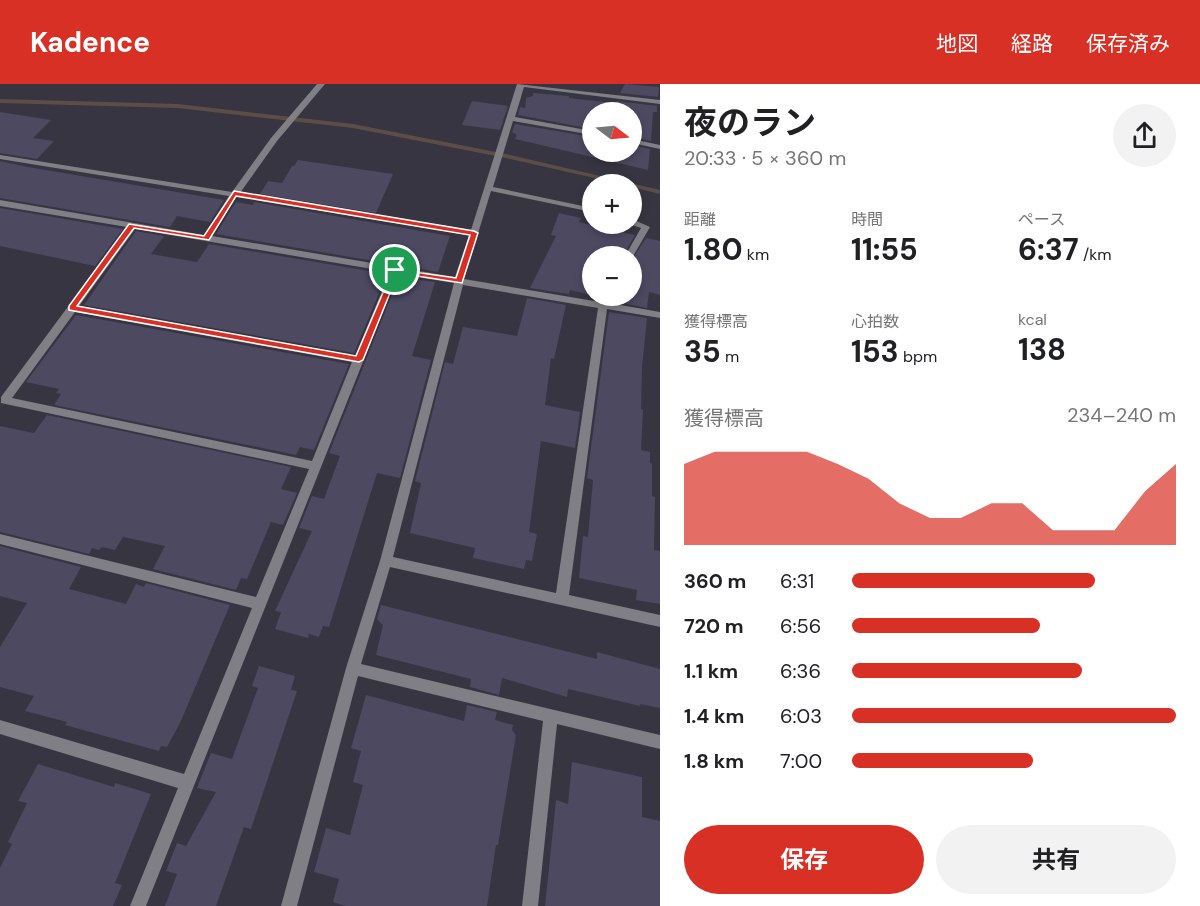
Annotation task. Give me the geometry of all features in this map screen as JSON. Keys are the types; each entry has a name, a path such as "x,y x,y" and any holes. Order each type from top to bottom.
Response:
{"street":[{"path":"206,238 234,193 291,115 321,84"},
{"path":"289,906 353,668 386,561 459,281 521,84 660,102"},
{"path":"510,118 582,131"},
{"path":"642,143 660,147"},
{"path":"0,157 474,233"},
{"path":"488,188 582,208"},
{"path":"0,204 459,281 582,297"},
{"path":"132,226 5,400 316,466"},
{"path":"636,246 646,227 642,226"},
{"path":"138,906 395,270"},
{"path":"562,600 605,306"},
{"path":"628,306 660,315"},
{"path":"72,308 359,360"},
{"path":"0,539 260,604"},
{"path":"386,561 660,621"},
{"path":"353,668 660,742"},
{"path":"530,906 551,716"},
{"path":"0,728 188,783"}],"building":[{"path":"625,84 659,87 658,97 620,93"},
{"path":"533,93 606,102 582,102 582,127 518,115 520,107 525,108 526,98 533,96"},
{"path":"472,101 508,106 500,130 462,125"},
{"path":"642,104 657,106 657,112 653,112 651,141 642,139"},
{"path":"0,112 51,120 33,138 54,141 37,159 0,153"},
{"path":"515,124 582,135 582,155 515,139 517,135 512,132"},
{"path":"642,147 650,149 648,170 614,162 642,162"},
{"path":"298,160 393,174 376,213 260,194 268,181 282,183"},
{"path":"0,161 224,200 210,222 177,216 170,227 0,198"},
{"path":"236,202 253,205 254,202 450,236 438,272 216,234"},
{"path":"0,208 123,229 95,266 0,246"},
{"path":"559,213 581,218 579,222 582,223 582,234 635,235 629,246 582,246 582,293 570,290 569,294 530,288 556,236 551,235"},
{"path":"136,231 164,236 151,254 197,262 209,244 387,274 354,353 84,305"},
{"path":"646,238 660,241 660,295 649,292 647,308 637,306 642,306 641,246"},
{"path":"399,277 435,282 412,356 431,360 400,478 377,473 329,627 323,626 319,637 309,634 308,638 275,629 281,612 275,611 312,531 299,528 312,496 324,499 340,456 329,453"},
{"path":"527,298 566,305 554,359 551,358 545,405 580,412 575,448 541,441 529,532 537,534 532,561 526,560 524,569 473,558 475,548 410,533 421,483 415,481 445,362 453,364 463,327 517,336"},
{"path":"609,312 647,318 642,367 641,450 650,452 650,463 652,464 652,496 655,497 654,550 660,551 660,604 636,600 637,590 579,578 583,536 588,537 593,480 587,478"},
{"path":"76,315 349,364 314,450 300,447 296,455 54,405 61,394 56,393 59,389 26,382"},
{"path":"47,415 291,467 281,489 297,493 283,525 271,522 247,579 241,578 236,590 153,569 165,546 123,537 115,550 102,547 99,550 92,548 89,554 0,532 0,426 34,433"},
{"path":"0,546 81,567 69,589 126,604 136,584 144,587 146,583 230,605 180,723 167,747 161,746 159,751 65,725 67,722 25,711 34,696 0,687 0,647 27,603 0,596"},
{"path":"381,605 597,659 597,652 660,669 660,708 640,704 640,706 568,689 567,697 502,678 499,695 470,687 471,679 376,655 383,625 377,619"},
{"path":"259,666 295,676 291,690 297,691 251,829 244,827 216,906 165,906 177,874 166,871 177,843 186,846 216,792 197,788 211,753 232,759 258,688 252,686"},
{"path":"366,695 464,721 467,705 497,712 495,720 513,725 512,730 516,735 487,906 345,906 333,902 339,879 314,872 326,828 350,835 363,785 353,782 361,751 351,748"},
{"path":"572,762 642,777 642,817 660,821 660,906 545,906 556,800 568,804"},
{"path":"38,764 114,787 115,783 151,794 115,883 122,885 113,906 0,906 0,868 12,844 8,842 27,803 18,801"}],"waterway":[{"path":"0,101 178,106 353,126 506,156 660,192"}],"route":[{"path":"234,193 474,233 459,281 395,270 359,360 72,308 132,226 206,238 234,193"}]}
